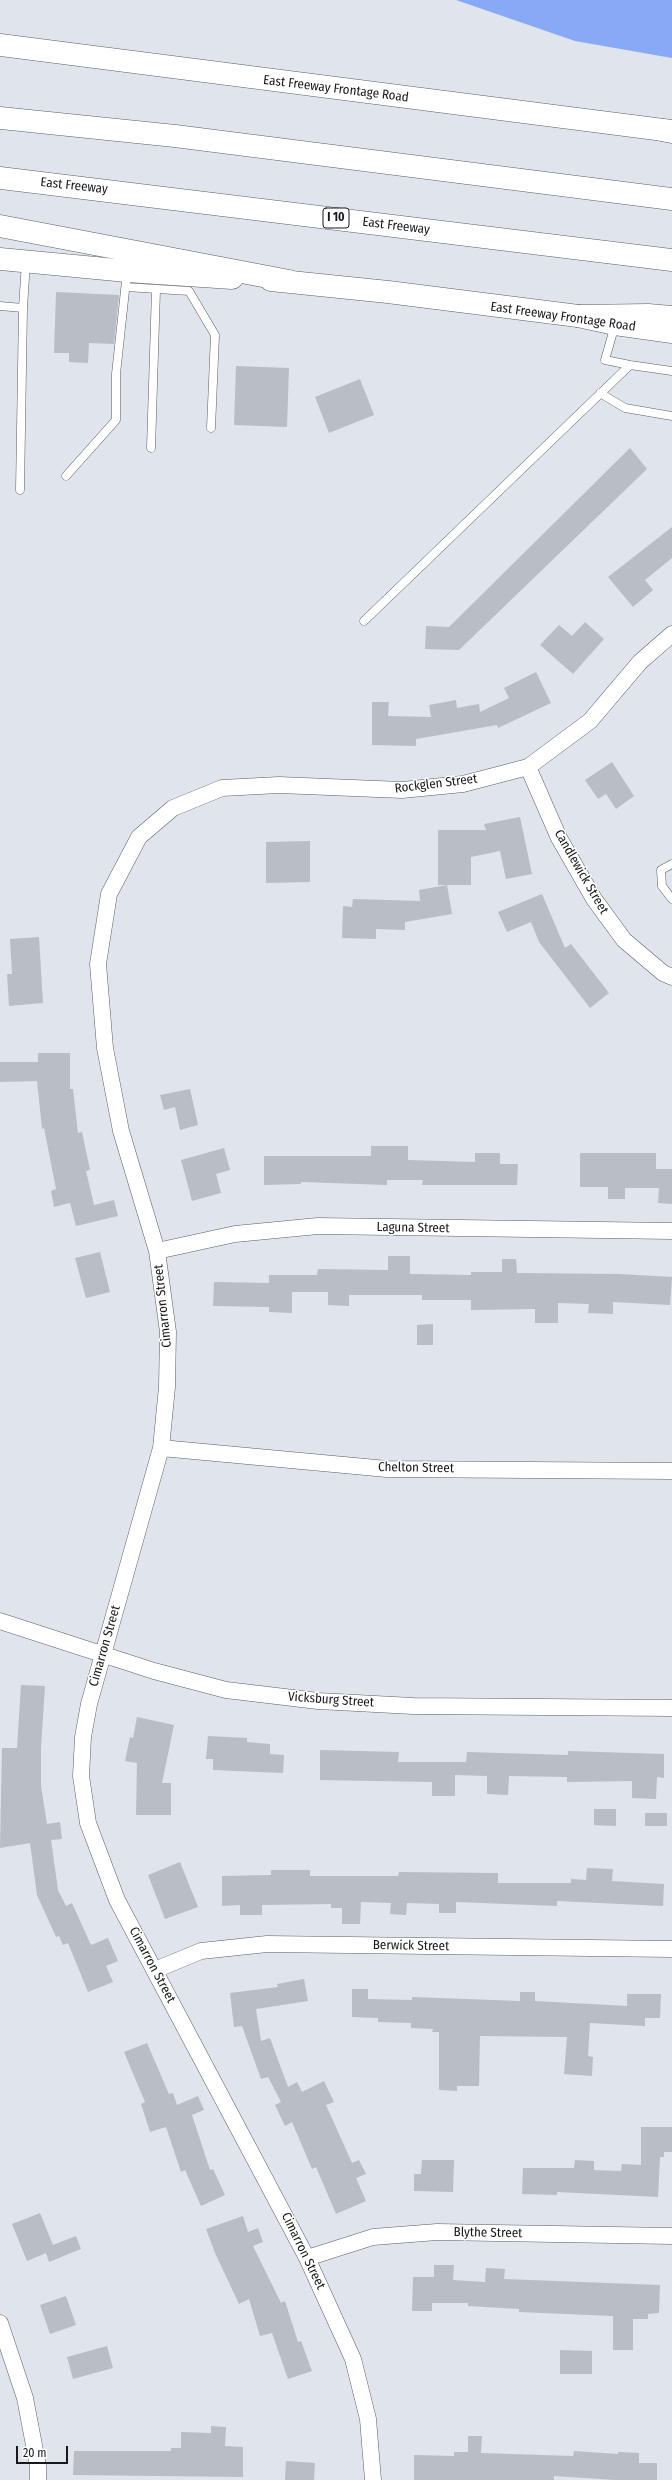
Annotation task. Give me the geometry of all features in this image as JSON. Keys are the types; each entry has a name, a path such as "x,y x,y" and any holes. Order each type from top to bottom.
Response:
{"main road":[{"name":"East Freeway Frontage Road","path":"0,45 669,131"},
{"path":"0,118 175,136 672,199"},
{"name":"East Freeway","path":"0,178 672,260"},
{"path":"0,226 289,281"},
{"name":"East Freeway Frontage Road","path":"0,259 127,279 289,281 578,316 615,324 672,332"},
{"path":"578,316 648,315 672,317"}],"street":[{"name":"Rockglen Street","path":"196,799 222,788 279,785 402,790 463,784 528,767 590,721 640,662 672,634"},
{"name":"Candlewick Street","path":"528,767 559,838 594,899 624,940 663,973 672,977"},
{"name":"Cimarron Street","path":"196,799 173,808 139,837 109,894 98,964 105,1048 121,1131 156,1251 168,1332 167,1387 161,1448 103,1654 83,1737 81,1776 88,1823 117,1900 307,2258 353,2359 368,2419 373,2480"},
{"name":"Laguna Street","path":"156,1251 235,1234 318,1226 672,1231"},
{"name":"Chelton Street","path":"161,1448 387,1469 672,1471"},
{"name":"Vicksburg Street","path":"0,1621 154,1671 226,1690 318,1702 413,1706 672,1708"},
{"name":"Berwick Street","path":"154,1970 201,1951 266,1944 672,1949"},
{"name":"Blythe Street","path":"307,2258 373,2237 437,2232 672,2236"},
{"path":"0,2323 25,2398 38,2466 38,2480"}],"lane":[{"path":"20,490 22,308 26,262"},
{"path":"66,476 116,420 116,374 127,279 156,290 188,291 215,335 211,428"},
{"path":"151,448 156,290"},
{"path":"0,306 22,308"},
{"path":"615,324 606,360 672,371"},
{"path":"364,621 630,364"},
{"path":"600,393 625,408 672,416"},
{"path":"672,864 661,870 662,886 672,899"}],"water":[{"path":"456,0 672,0 672,58 575,41"}],"building":[{"path":"56,292 119,295 114,344 89,343 88,363 69,362 69,353 54,353"},
{"path":"236,366 289,368 287,427 234,425"},
{"path":"360,379 374,415 329,433 315,397"},
{"path":"630,448 647,469 459,650 425,649 426,626 449,627"},
{"path":"672,527 672,558 645,580 653,590 633,607 608,577"},
{"path":"585,622 604,639 573,674 540,645 559,625 572,636"},
{"path":"536,672 551,703 498,728 497,725 416,739 416,746 372,745 372,702 389,702 388,716 431,717 429,705 456,700 457,708 479,704 480,712 509,698 504,688"},
{"path":"612,762 634,796 616,809 606,794 598,799 585,780"},
{"path":"520,817 532,874 506,879 500,851 471,857 471,885 438,885 438,830 486,830 484,824"},
{"path":"310,841 310,882 266,883 266,842"},
{"path":"447,885 452,914 405,922 405,930 376,929 376,939 342,938 343,906 352,907 353,899 420,901 419,890"},
{"path":"542,894 565,948 571,944 609,993 590,1008 539,942 531,922 507,932 498,912"},
{"path":"39,937 43,1003 9,1006 7,974 12,974 10,939"},
{"path":"38,1053 70,1053 70,1089 73,1089 78,1133 82,1132 90,1170 86,1171 94,1205 114,1200 118,1216 76,1226 70,1203 54,1207 51,1191 56,1189 44,1128 42,1129 37,1081 0,1082 0,1062 38,1062"},
{"path":"190,1089 198,1125 180,1130 175,1107 164,1110 160,1095"},
{"path":"371,1146 408,1146 408,1160 475,1162 475,1153 500,1153 500,1164 518,1164 517,1185 422,1185 423,1180 387,1180 387,1185 301,1182 301,1184 264,1185 264,1156 371,1156"},
{"path":"224,1148 230,1170 216,1174 221,1193 192,1201 181,1160"},
{"path":"580,1153 656,1153 656,1169 672,1169 672,1204 658,1203 659,1188 625,1188 625,1199 608,1199 608,1187 580,1187"},
{"path":"100,1252 110,1292 86,1298 75,1258"},
{"path":"388,1256 410,1256 410,1274 471,1275 471,1272 502,1272 502,1259 516,1259 517,1273 619,1274 672,1277 670,1305 613,1302 613,1314 588,1313 589,1304 558,1303 558,1323 535,1323 535,1309 471,1310 471,1300 422,1300 422,1295 349,1295 349,1306 328,1305 328,1292 292,1292 292,1313 269,1312 269,1307 213,1306 214,1282 269,1283 269,1275 317,1275 318,1269 388,1270"},
{"path":"433,1324 433,1345 417,1345 417,1325"},
{"path":"21,1685 45,1686 41,1748 41,1786 47,1824 60,1822 62,1839 51,1840 58,1890 66,1906 72,1903 91,1945 108,1938 118,1961 106,1966 113,1982 88,1992 68,1943 63,1945 59,1936 56,1937 37,1895 30,1843 0,1848 2,1748 17,1748"},
{"path":"137,1717 174,1725 162,1783 171,1783 171,1815 136,1815 137,1763 125,1761 130,1737 133,1738"},
{"path":"208,1736 247,1738 247,1742 270,1744 270,1754 284,1755 283,1773 213,1770 213,1759 206,1759"},
{"path":"320,1750 399,1752 398,1762 466,1762 467,1752 568,1755 568,1751 664,1754 664,1778 657,1777 656,1799 632,1798 632,1781 567,1782 567,1777 509,1776 508,1795 487,1794 487,1776 455,1775 455,1796 432,1796 432,1782 320,1780"},
{"path":"594,1809 616,1809 616,1826 594,1825"},
{"path":"645,1813 667,1813 667,1826 645,1826"},
{"path":"180,1862 198,1907 165,1919 148,1875"},
{"path":"587,1868 613,1869 612,1881 664,1884 663,1906 557,1901 557,1906 456,1902 456,1913 439,1913 439,1904 407,1903 406,1915 390,1914 391,1903 361,1902 360,1924 342,1924 342,1908 331,1908 331,1904 262,1905 262,1915 240,1915 240,1905 222,1906 222,1876 271,1875 271,1870 310,1870 310,1876 398,1876 399,1872 498,1873 498,1883 571,1883 571,1879 586,1880"},
{"path":"304,1979 308,2001 256,2009 261,2041 270,2038 288,2087 297,2082 302,2092 324,2081 334,2102 326,2105 352,2163 359,2160 366,2174 356,2178 366,2201 336,2214 316,2167 312,2169 292,2122 285,2126 275,2105 281,2102 268,2077 261,2079 242,2026 234,2027 230,1993 278,1987 277,1984"},
{"path":"352,1989 368,1989 368,1999 412,2000 412,1997 520,2001 520,1992 535,1992 535,2001 627,2006 627,1994 661,1994 660,2018 645,2018 645,2026 590,2023 588,2056 593,2057 592,2076 564,2074 567,2037 480,2036 479,2086 457,2086 457,2091 439,2090 439,2032 432,2032 433,2029 411,2028 411,2023 378,2022 378,2018 352,2017"},
{"path":"147,2043 169,2094 173,2093 177,2105 198,2096 204,2110 192,2115 210,2170 213,2169 225,2195 201,2206 185,2170 181,2172 166,2127 150,2132 141,2104 145,2102 124,2052"},
{"path":"641,2127 672,2127 672,2152 664,2152 664,2157 660,2157 658,2197 557,2192 557,2195 522,2194 523,2168 574,2168 575,2160 594,2161 594,2170 621,2171 622,2164 641,2165"},
{"path":"422,2160 454,2160 453,2192 414,2191 414,2174 421,2174"},
{"path":"40,2213 53,2245 76,2236 81,2249 49,2262 46,2253 27,2261 12,2224"},
{"path":"243,2216 248,2232 258,2228 263,2242 253,2246 281,2303 285,2301 298,2342 301,2341 312,2371 288,2379 272,2333 260,2336 249,2299 239,2304 215,2253 206,2229"},
{"path":"434,2265 454,2265 453,2280 485,2282 486,2268 505,2269 504,2279 660,2285 659,2313 648,2314 648,2319 633,2319 633,2350 613,2350 613,2316 519,2312 519,2309 468,2306 468,2303 432,2303 432,2311 412,2311 413,2277 434,2277"},
{"path":"66,2296 76,2325 50,2334 40,2305"},
{"path":"107,2346 113,2368 73,2379 67,2357"},
{"path":"560,2350 592,2351 592,2374 560,2374"},
{"path":"211,2426 226,2427 225,2446 243,2447 243,2477 73,2475 74,2451 171,2451 171,2448 181,2448 181,2432 211,2433"},
{"path":"468,2436 482,2436 481,2453 573,2456 574,2451 618,2454 618,2452 639,2453 639,2463 657,2463 657,2480 615,2480 554,2476 554,2480 414,2480 414,2455 454,2456 454,2452 468,2452"},
{"path":"286,2461 315,2463 314,2480 285,2480"}]}
